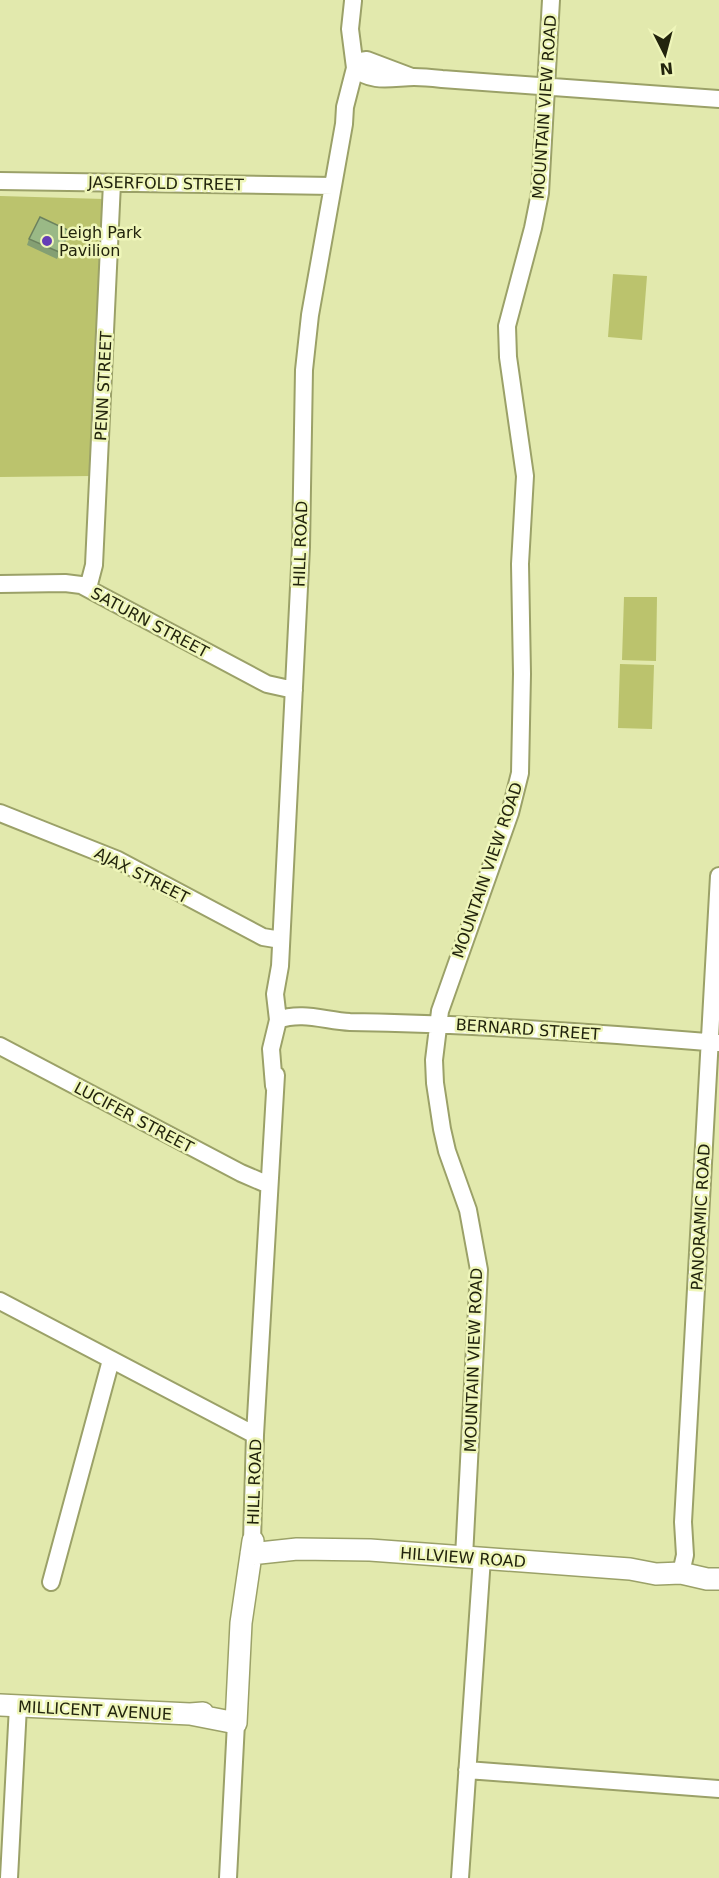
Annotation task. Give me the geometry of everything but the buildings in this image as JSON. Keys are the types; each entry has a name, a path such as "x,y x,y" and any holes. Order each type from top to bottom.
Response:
{"street":[{"name":"MOUNTAIN VIEW ROAD","path":"460,1878 467,1770 479,1270 468,1210 447,1151 442,1129 434,1072 438,1023 444,996 510,813 520,773 522,674 520,564 525,476 506,340 510,308 533,228 540,193 551,0"},
{"name":"HILL ROAD","path":"228,1878 241,1623 251,1548 274,1086 271,1049 285,1020 275,994 280,966 301,547 305,350 345,107 363,68 351,29 353,1"},
{"path":"363,68 412,77 719,99"},
{"name":"JASERFOLD STREET","path":"0,181 333,186"},
{"name":"PENN STREET","path":"88,588 94,565 112,183"},
{"name":"SATURN STREET","path":"0,584 75,583 267,684 294,690"},
{"name":"AJAX STREET","path":"0,813 110,857 262,937 281,940"},
{"name":"PANORAMIC ROAD","path":"680,1567 714,1042 719,876"},
{"name":"BERNARD STREET","path":"285,1020 317,1024 337,1022 438,1023 714,1042"},
{"name":"LUCIFER STREET","path":"0,1046 241,1173 269,1185"},
{"path":"0,1301 255,1435"},
{"path":"51,1582 111,1360"},
{"name":"HILLVIEW ROAD","path":"251,1548 370,1550 630,1569 656,1574 680,1567 719,1573"},
{"name":"HILLVIEW ROAD","path":"680,1567 707,1579 719,1579"},
{"path":"9,1706 9,1878"},
{"name":"MILLICENT AVENUE","path":"9,1706 236,1717"},
{"path":"467,1770 719,1789"}],"green space":[{"path":"0,196 104,199 91,476 0,477"},
{"path":"613,274 647,276 642,340 608,337"},
{"path":"624,597 657,597 656,661 622,660"},
{"path":"620,664 654,665 652,729 618,728"}],"place":[{"name":"Leigh Park Pavilion","path":"47,241"}]}
